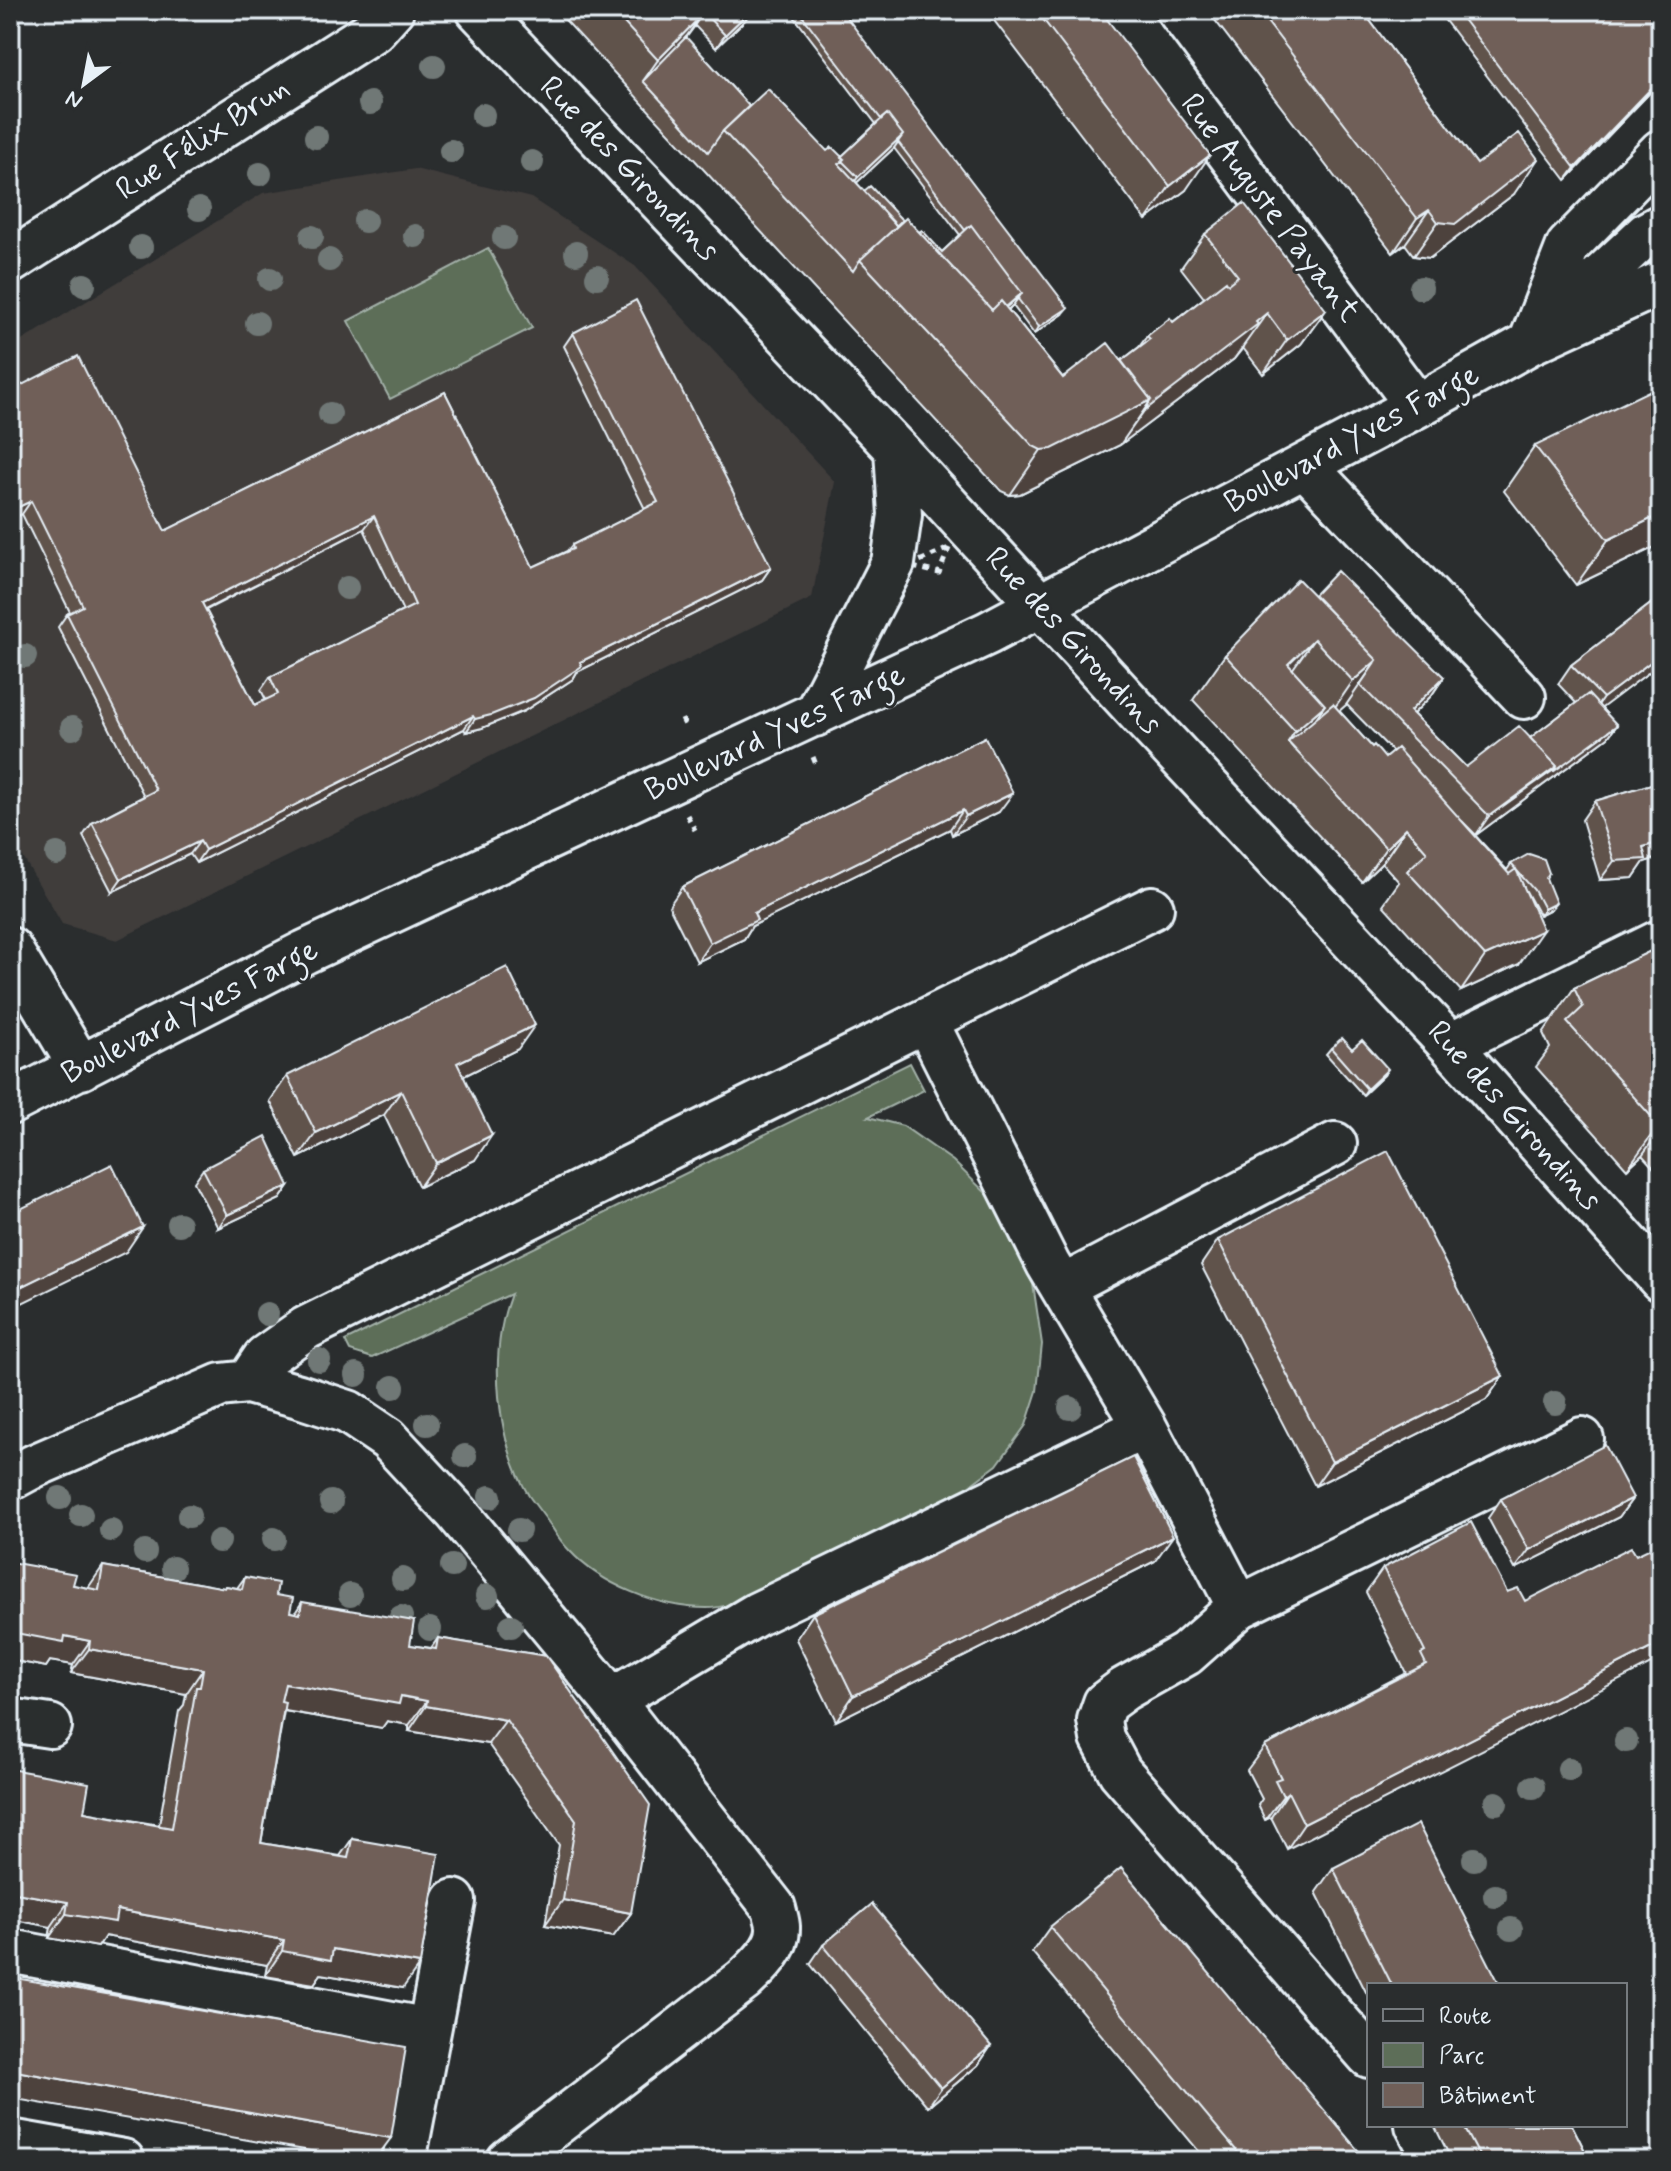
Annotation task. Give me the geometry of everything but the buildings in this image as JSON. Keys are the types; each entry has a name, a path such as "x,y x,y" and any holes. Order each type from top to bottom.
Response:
{"street":[{"name":"Rue Félix Brun","path":"10,262 374,30 392,10"},
{"name":"Rue des Girondins","path":"478,10 896,449 1450,1045 1661,1280"},
{"name":"Rue Auguste Payant","path":"1122,10 1417,406"},
{"path":"1530,343 1568,246 1661,151"},
{"name":"Boulevard Yves Farge","path":"1530,343 1646,234 1661,226"},
{"name":"Boulevard Yves Farge","path":"10,1103 305,952 1041,607 1530,343 1661,283"},
{"path":"815,715 893,563 900,515 896,449"},
{"path":"1305,466 1524,697"},
{"path":"248,1382 265,1357 306,1328 1152,908"},
{"path":"1450,1045 1661,941"},
{"path":"10,949 81,1068"},
{"path":"926,1021 1048,1264 1145,1427 1239,1607"},
{"path":"1062,1287 1335,1144"},
{"path":"10,1479 221,1385 248,1382 348,1412 388,1439 457,1513 612,1700 774,1908 779,1929 772,1949 759,1967 508,2161"},
{"path":"612,1700 757,1614 1145,1427"},
{"path":"1367,2054 1120,1772 1102,1738 1099,1720 1105,1703 1186,1654 1239,1607 1582,1439"},
{"path":"404,2161 454,1901"},
{"path":"10,1951 429,2030"},
{"path":"1418,2127 1436,2161"},
{"path":"10,2141 123,2161"}],"shaded area":[{"path":"415,169 531,198 635,266 835,482 812,598 117,940 62,924 10,835 10,348 263,193"}],"green space":[{"path":"488,248 532,328 390,399 348,321"},
{"path":"910,1063 924,1090 868,1117 903,1126 953,1161 988,1195 1033,1284 1042,1344 1037,1391 1026,1425 997,1465 969,1486 743,1602 707,1608 670,1604 614,1584 582,1563 529,1496 509,1449 499,1396 499,1343 511,1294 372,1358 350,1351 345,1341"}]}
